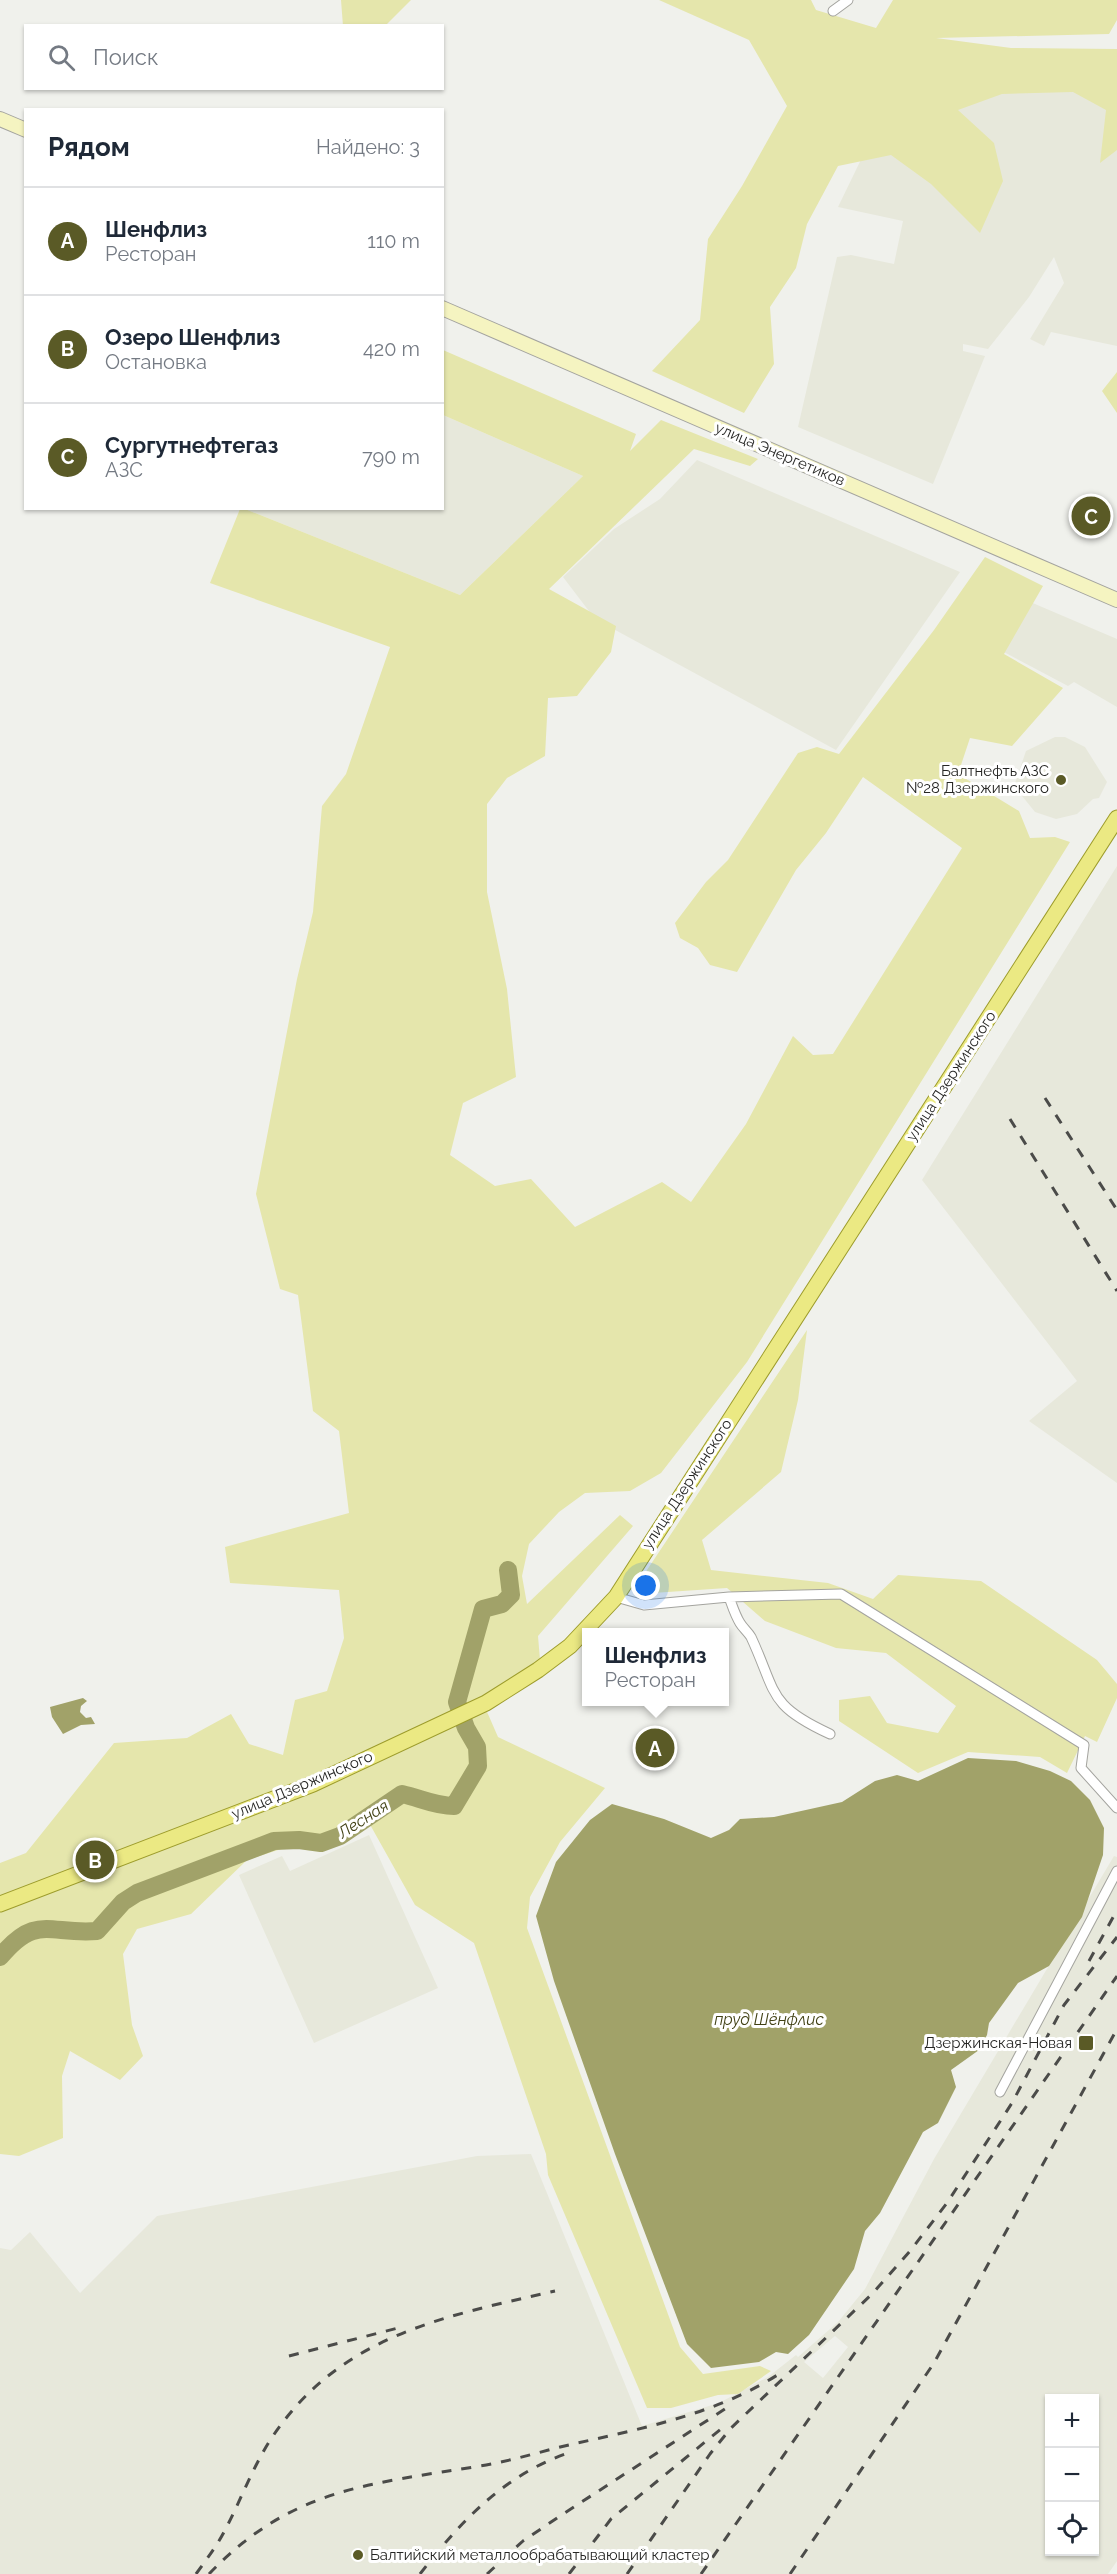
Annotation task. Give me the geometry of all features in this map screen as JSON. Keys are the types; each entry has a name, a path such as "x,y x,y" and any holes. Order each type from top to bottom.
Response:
{"main road":[{"path":"0,119 24,129"},
{"name":"улица Энергетиков","path":"444,309 1117,600"},
{"name":"улица Дзержинского","path":"586,1628 616,1597 627,1576 1117,818"},
{"name":"улица Дзержинского","path":"0,1904 313,1784 501,1695 562,1652 582,1632"}],"street":[{"path":"833,10 848,0"},
{"path":"616,1597 644,1605 729,1597 841,1594 1084,1746 1081,1768 1117,1808"},
{"path":"729,1597 738,1621 750,1635 769,1684 780,1702 801,1720 830,1734"},
{"path":"1000,2092 1117,1871"}],"shaded area":[{"path":"341,0 411,0 387,24 343,24"},
{"path":"659,0 811,0 816,10 876,28 893,0 1117,0 1117,20 1109,34 936,38 1011,48 1117,49 1117,150 1100,163 1106,110 1073,92 1002,94 958,110 994,143 1003,181 980,233 931,184 891,155 838,166 807,224 796,268 770,307 774,364 744,413 652,371 700,320 708,239 742,186 787,106 749,40"},
{"path":"1117,74 1117,346 1051,332 1044,346 1030,339 1064,283 1054,257 1029,297 988,349 963,344 963,351 985,356 933,484 798,427 837,257 851,255 894,264 903,221 838,207 902,75"},
{"path":"444,350 636,434 630,451 661,420 758,459 750,466 694,449 549,589 616,626 611,652 577,696 548,698 545,756 507,778 487,804 487,892 507,989 516,1077 463,1103 450,1155 495,1186 531,1179 575,1227 662,1182 691,1202 746,1124 793,1036 813,1055 833,1054 962,848 863,777 826,833 796,870 737,972 710,965 698,948 680,938 675,923 706,882 728,860 798,753 817,747 839,754 934,630 985,557 1043,586 1004,654 1063,688 1012,746 970,738 958,774 1019,811 1030,838 1055,837 1070,842 747,1362 661,1473 630,1491 585,1493 559,1512 529,1544 522,1576 527,1604 620,1515 633,1526 538,1636 540,1660 481,1698 498,1737 605,1788 560,1842 530,1897 527,1928 680,2347 703,2374 760,2366 771,2371 738,2394 718,2395 671,2408 647,2408 548,2175 546,2154 474,1943 415,1905 368,1821 247,1860 191,1914 137,1929 123,1954 132,2025 143,2056 120,2080 70,2051 62,2076 63,2138 19,2156 0,2154 0,1863 26,1853 114,1743 187,1738 231,1714 249,1744 283,1755 295,1700 327,1691 344,1638 339,1590 230,1583 225,1547 349,1513 339,1431 313,1411 298,1295 280,1289 256,1194 297,979 313,912 322,806 346,774 390,647 210,583 240,510 248,510 460,595 583,476 444,415"},
{"path":"1117,372 1117,413 1102,391"},
{"path":"444,415 583,476 460,595 248,510 444,510"},
{"path":"697,460 960,572 836,750 595,619 563,577 614,529 660,499"},
{"path":"1028,601 1117,639 1117,707 1074,682 1068,686 1002,651"},
{"name":"Балтнефть АЗС №28 Дзержинского","path":"1055,737 1065,737 1085,747 1107,782 1099,798 1093,799 1077,814 1056,819 1035,812 1014,786 1026,751"},
{"path":"1117,866 1117,1483 1029,1421 1077,1381 922,1180"},
{"path":"807,1330 798,1400 781,1472 702,1540 711,1570 828,1583 873,1599 898,1575 981,1581 1097,1660 1117,1684 1117,1698 1097,1742 1085,1736 1067,1773 1040,1757 968,1752 918,1773 839,1721 839,1700 870,1696 887,1723 938,1733 956,1706 886,1653 836,1648 765,1621 727,1588 638,1594 647,1570"},
{"path":"369,1835 438,1988 314,2043 239,1875 282,1856 290,1871"},
{"path":"1114,1856 1117,1857 1117,2561 1108,2574 0,2574 0,2248 11,2250 30,2232 80,2293 157,2216 477,2156 531,2154 642,2426 719,2403 768,2377 796,2355 798,2357 838,2322 865,2289 934,2159","holes":["835,2336 848,2347 823,2378 804,2362"]}],"water":[{"path":"83,1698 87,1701 81,1706 80,1712 86,1718 91,1717 95,1724 81,1725 63,1734 52,1717 50,1707"},
{"name":"пруд Шёнфлис","path":"968,1758 1016,1761 1050,1771 1071,1781 1090,1800 1104,1828 1103,1855 1082,1917 1049,1966 1018,1983 989,2023 987,2035 979,2050 951,2070 956,2087 938,2123 923,2132 880,2213 865,2231 854,2269 809,2335 788,2354 776,2352 759,2362 711,2368 687,2344 615,2154 554,1981 536,1916 556,1862 590,1820 612,1804 664,1819 711,1838 729,1830 740,1819 774,1817 842,1802 875,1781 897,1775 918,1781"}],"waterway":[{"name":"Лесная","path":"0,1957 13,1943 34,1930 97,1931 123,1902 137,1893 274,1841 299,1840 321,1843 340,1836 402,1794 454,1806 478,1766 477,1747 466,1728 457,1702 483,1609 502,1604 511,1595 508,1570"}],"railway":[{"path":"1045,1098 1117,1210"},
{"path":"1010,1119 1117,1291"},
{"path":"1089,1961 1117,1910"},
{"path":"627,2574 710,2454 731,2428 872,2294 910,2251 947,2203 1012,2103 1064,2005 1117,1937"},
{"path":"701,2574 1117,1976"},
{"path":"790,2574 934,2363 1117,2029"},
{"path":"196,2574 224,2532 269,2442 296,2406 326,2377 359,2354 395,2336 432,2322 555,2291"},
{"path":"289,2356 398,2328"},
{"path":"209,2574 240,2545 270,2523 334,2494 403,2478 504,2461 654,2425 708,2409 782,2372"},
{"path":"487,2574 523,2541 731,2405"},
{"path":"569,2574 611,2519 727,2424"},
{"path":"420,2574 451,2536 485,2502 524,2474 568,2453"}],"place":[{"name":"Сургутнефтегаз","path":"1091,516"},
{"name":"Балтнефть АЗС №28 Дзержинского","path":"1061,780"},
{"name":"Шенфлиз","path":"655,1748"},
{"name":"Озеро Шенфлиз","path":"95,1860"},
{"name":"Дзержинская-Новая","path":"1086,2043"},
{"name":"Балтийский металлообрабатывающий кластер","path":"358,2555"}]}
